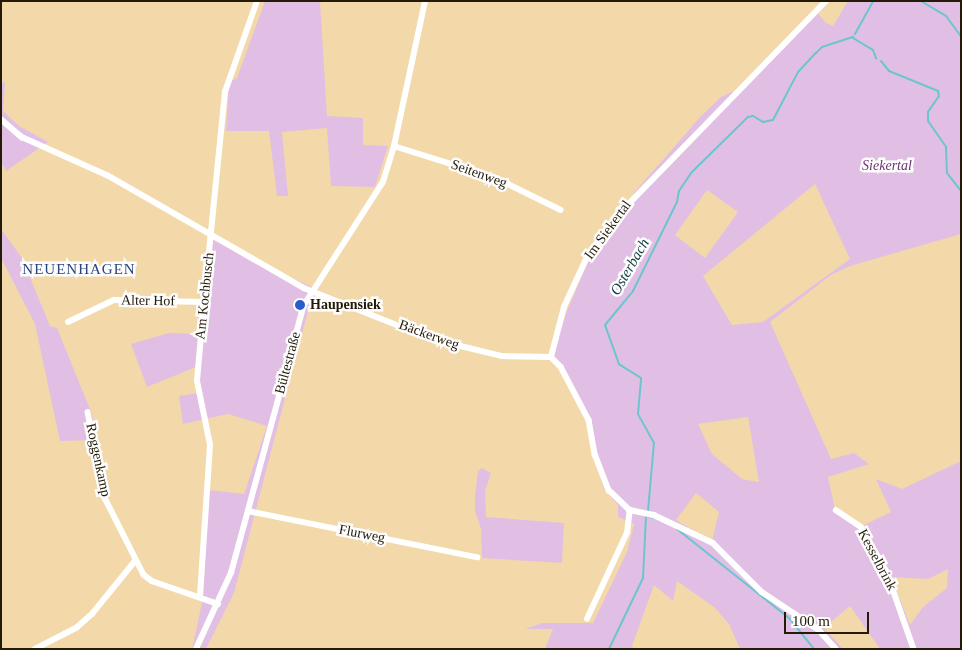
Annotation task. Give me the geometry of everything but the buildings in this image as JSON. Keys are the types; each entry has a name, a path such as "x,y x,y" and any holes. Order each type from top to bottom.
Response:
{"street":[{"name":"Am Kochbusch","path":"200,596 210,445 197,382 204,302 225,92 257,1"},
{"name":"Bültestraße","path":"196,649 218,604 248,511 302,312 312,291 369,208 383,182 394,146 425,1"},
{"name":"Im Siekertal","path":"551,357 564,307 588,255 617,216 826,1"},
{"path":"1,119 22,137 107,175 211,236 312,291"},
{"name":"Seitenweg","path":"394,146 496,178 561,210"},
{"name":"Bäckerweg","path":"312,291 432,339 502,356 551,357"},
{"name":"Alter Hof","path":"68,322 114,300 204,302"},
{"path":"551,357 561,367 589,420 595,454 609,490 630,510 646,513 713,543 762,592 819,630 836,649"},
{"name":"Roggenkamp","path":"88,412 105,498 135,561 152,581 200,596 218,604"},
{"path":"587,619 627,533 630,510"},
{"name":"Kesselbrink","path":"836,510 861,527 887,572 914,649"},
{"name":"Flurweg","path":"248,511 477,557"},
{"path":"35,649 76,628 135,561"}],"green space":[{"path":"265,1 320,1 327,116 363,118 363,145 388,146 375,187 331,186 327,128 282,132 288,196 277,196 269,131 226,131 229,82 237,78"},
{"name":"Siekertal","path":"848,1 961,1 961,234 850,266 831,275 770,322 831,459 854,453 869,464 828,477 835,509 862,526 891,512 876,479 902,489 961,461 961,649 880,649 850,606 824,628 843,649 740,649 729,624 714,607 677,581 673,601 654,585 632,646 635,649 545,649 553,629 525,629 542,623 593,623 627,552 634,524 618,517 618,505 604,489 594,457 588,419 556,363 550,361 567,311 587,264 603,236 639,195 633,194 702,115 721,97 736,90 816,11 825,22 833,26","holes":["815,184 850,259 763,322 732,325 703,276","707,190 738,212 705,258 675,235","748,417 759,482 742,479 712,454 698,424","696,493 719,512 712,541 676,520","948,569 947,588 923,607 910,625 891,577 928,579"]},
{"path":"1,82 5,83 3,111 19,126 48,142 6,171 1,162"},
{"path":"1,229 22,258 50,326 57,328 92,414 97,440 60,441 35,324 1,258"},
{"path":"211,239 318,290 308,311 234,593 206,649 192,649 203,598 209,490 244,494 267,426 228,414 183,424 179,396 198,393 196,367 147,387 131,344 169,333 201,334"},
{"path":"482,468 491,473 485,491 486,517 564,523 562,563 482,558 481,529 475,511 475,496 478,471"}],"waterway":[{"name":"Osterbach","path":"855,34 873,1"},
{"path":"921,1 946,16 961,37"},
{"name":"Osterbach","path":"648,511 654,443 638,414 641,378 619,364 605,325 633,291 677,202 679,191 692,172 748,117 753,116 763,122 773,120 798,72 822,47 853,37"},
{"path":"853,38 873,50 876,58"},
{"path":"881,61 889,71 938,91 939,96 928,112 928,121 946,147 947,173 961,191"},
{"name":"Osterbach","path":"647,516 655,518"},
{"path":"609,649 643,578 646,517"},
{"name":"Osterbach","path":"677,529 789,618 814,649"}],"place":[{"name":"Haupensiek","path":"300,305"}],"district":[{"name":"NEUENHAGEN","path":"79,270"}]}
